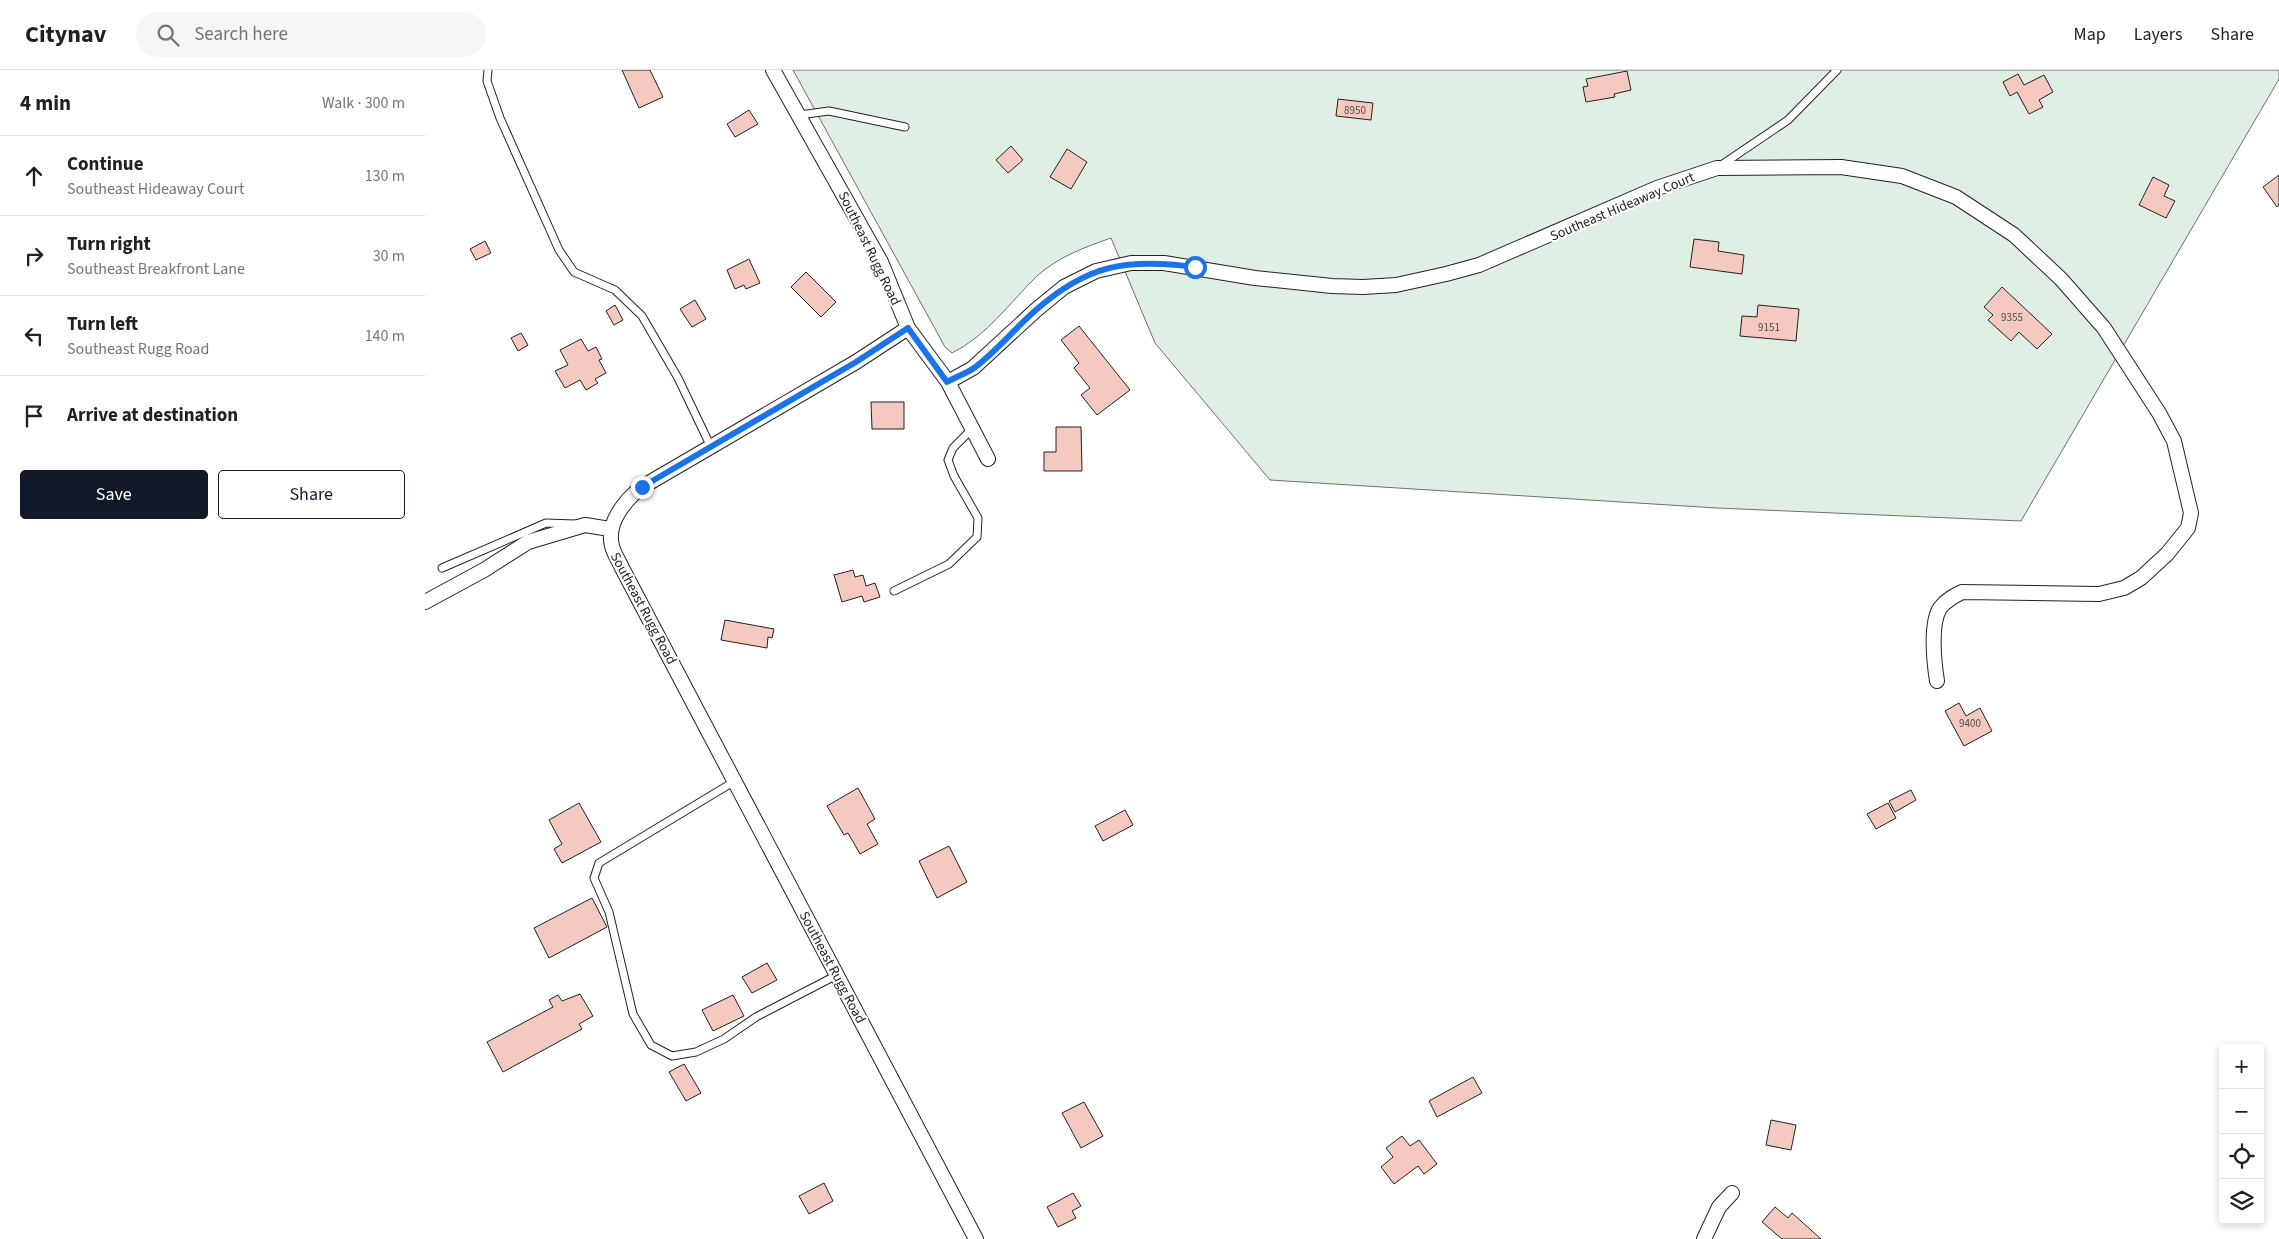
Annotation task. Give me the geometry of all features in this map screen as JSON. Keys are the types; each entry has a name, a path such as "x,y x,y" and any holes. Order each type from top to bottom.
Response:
{"street":[{"name":"Southeast Rugg Road","path":"773,70 881,262 908,328 947,382 988,459"},
{"name":"Southeast Hideaway Court","path":"947,382 973,368 1064,287 1096,271 1131,263 1164,263 1255,278 1331,286 1396,285 1479,265 1657,188 1717,168 1808,165 1872,170 1902,176 1930,186 1980,211 2034,252 2105,328 2159,412 2174,441 2191,513 2188,528 2167,554 2141,578 2124,588 2099,594 1962,592 1951,598 1940,609 1934,632 1933,654 1937,681"},
{"path":"425,602 484,570 528,542 585,524 611,529 627,498 856,362 908,328"},
{"name":"Southeast Rugg Road","path":"611,529 612,546 622,568 976,1239"},
{"path":"1704,1239 1719,1207 1732,1193"}],"lane":[{"path":"488,70 487,81 500,118 559,250 574,272 615,290 642,316 678,378 711,447"},
{"path":"1717,168 1788,120 1837,70"},
{"path":"799,115 829,111 905,127"},
{"path":"894,591 949,564 977,537 978,518 954,476 948,460 953,448 972,429"},
{"path":"442,568 546,523 585,524"},
{"path":"735,781 599,863 594,878 609,912 633,1014 651,1045 672,1056 695,1052 724,1039 756,1017 837,975"}],"green space":[{"path":"793,70 2279,70 2279,79 2021,521 1717,508 1270,480 1155,343 1111,238 1082,249 1054,263 1037,276 977,337 952,353 945,347"}],"building":[{"path":"622,70 650,70 663,97 639,108"},
{"path":"1627,71 1631,90 1614,94 1615,97 1586,102 1583,87 1588,86 1586,79"},
{"path":"2018,74 2024,85 2044,75 2053,92 2039,100 2043,107 2029,114 2017,92 2010,96 2003,82"},
{"path":"1338,99 1373,103 1371,120 1336,116"},
{"path":"749,110 758,124 735,137 727,124"},
{"path":"1011,146 1023,160 1008,173 996,160"},
{"path":"1067,149 1087,162 1071,189 1050,177"},
{"path":"2279,175 2279,205 2277,207 2263,187"},
{"path":"2153,177 2169,185 2164,196 2175,201 2166,218 2139,205"},
{"path":"1694,239 1719,242 1718,251 1744,255 1742,274 1690,267"},
{"path":"485,241 491,253 476,260 470,249"},
{"path":"749,259 760,283 746,289 744,285 735,289 727,270"},
{"path":"806,272 836,302 821,317 791,287"},
{"path":"2002,287 2052,334 2037,349 2019,332 2011,341 1988,320 1993,315 1984,307"},
{"path":"695,300 706,319 692,327 680,309"},
{"path":"615,305 623,320 614,325 606,311"},
{"path":"1758,305 1799,309 1796,341 1740,336 1742,316 1757,317"},
{"path":"1079,326 1130,390 1097,415 1081,395 1090,388 1074,368 1079,363 1061,340"},
{"path":"521,333 528,345 518,351 511,338"},
{"path":"581,339 588,351 596,347 602,359 599,360 606,373 595,379 598,383 586,390 580,380 565,388 555,371 568,365 560,350"},
{"path":"871,402 904,402 904,429 872,429"},
{"path":"1056,427 1081,427 1082,471 1044,471 1044,452 1056,452"},
{"path":"853,570 855,577 863,575 866,586 875,583 880,597 864,602 862,596 842,602 834,575"},
{"path":"725,620 774,629 772,638 768,637 767,648 721,640"},
{"path":"1959,703 1966,716 1980,708 1992,731 1964,746 1945,711"},
{"path":"858,788 875,819 867,824 878,844 860,854 848,833 844,835 827,806"},
{"path":"1911,790 1916,800 1895,812 1889,801"},
{"path":"579,803 601,842 562,863 554,849 562,844 549,820"},
{"path":"1888,803 1896,818 1876,829 1867,814"},
{"path":"1125,810 1133,825 1103,841 1095,826"},
{"path":"949,846 967,882 937,898 919,861"},
{"path":"592,898 607,927 549,958 534,928"},
{"path":"767,963 777,980 752,993 742,977"},
{"path":"580,994 593,1016 579,1024 582,1029 503,1072 487,1042 553,1007 549,1000 558,995 562,1001"},
{"path":"733,995 744,1016 713,1031 702,1010"},
{"path":"684,1064 701,1093 686,1101 669,1072"},
{"path":"1473,1077 1482,1093 1437,1117 1429,1101"},
{"path":"1084,1102 1103,1136 1081,1148 1062,1113"},
{"path":"1771,1120 1796,1125 1791,1150 1766,1145"},
{"path":"1402,1136 1410,1146 1419,1140 1437,1164 1424,1174 1418,1166 1394,1184 1381,1167 1393,1157 1386,1148"},
{"path":"824,1183 833,1201 809,1214 799,1196"},
{"path":"1073,1193 1081,1206 1072,1211 1076,1218 1058,1227 1047,1207"},
{"path":"1775,1207 1788,1218 1792,1213 1821,1239 1782,1239 1762,1222"}],"route":[{"path":"642,487 856,362 908,328 947,382 973,368 1064,287 1096,271 1131,263 1164,263 1195,267"}]}
